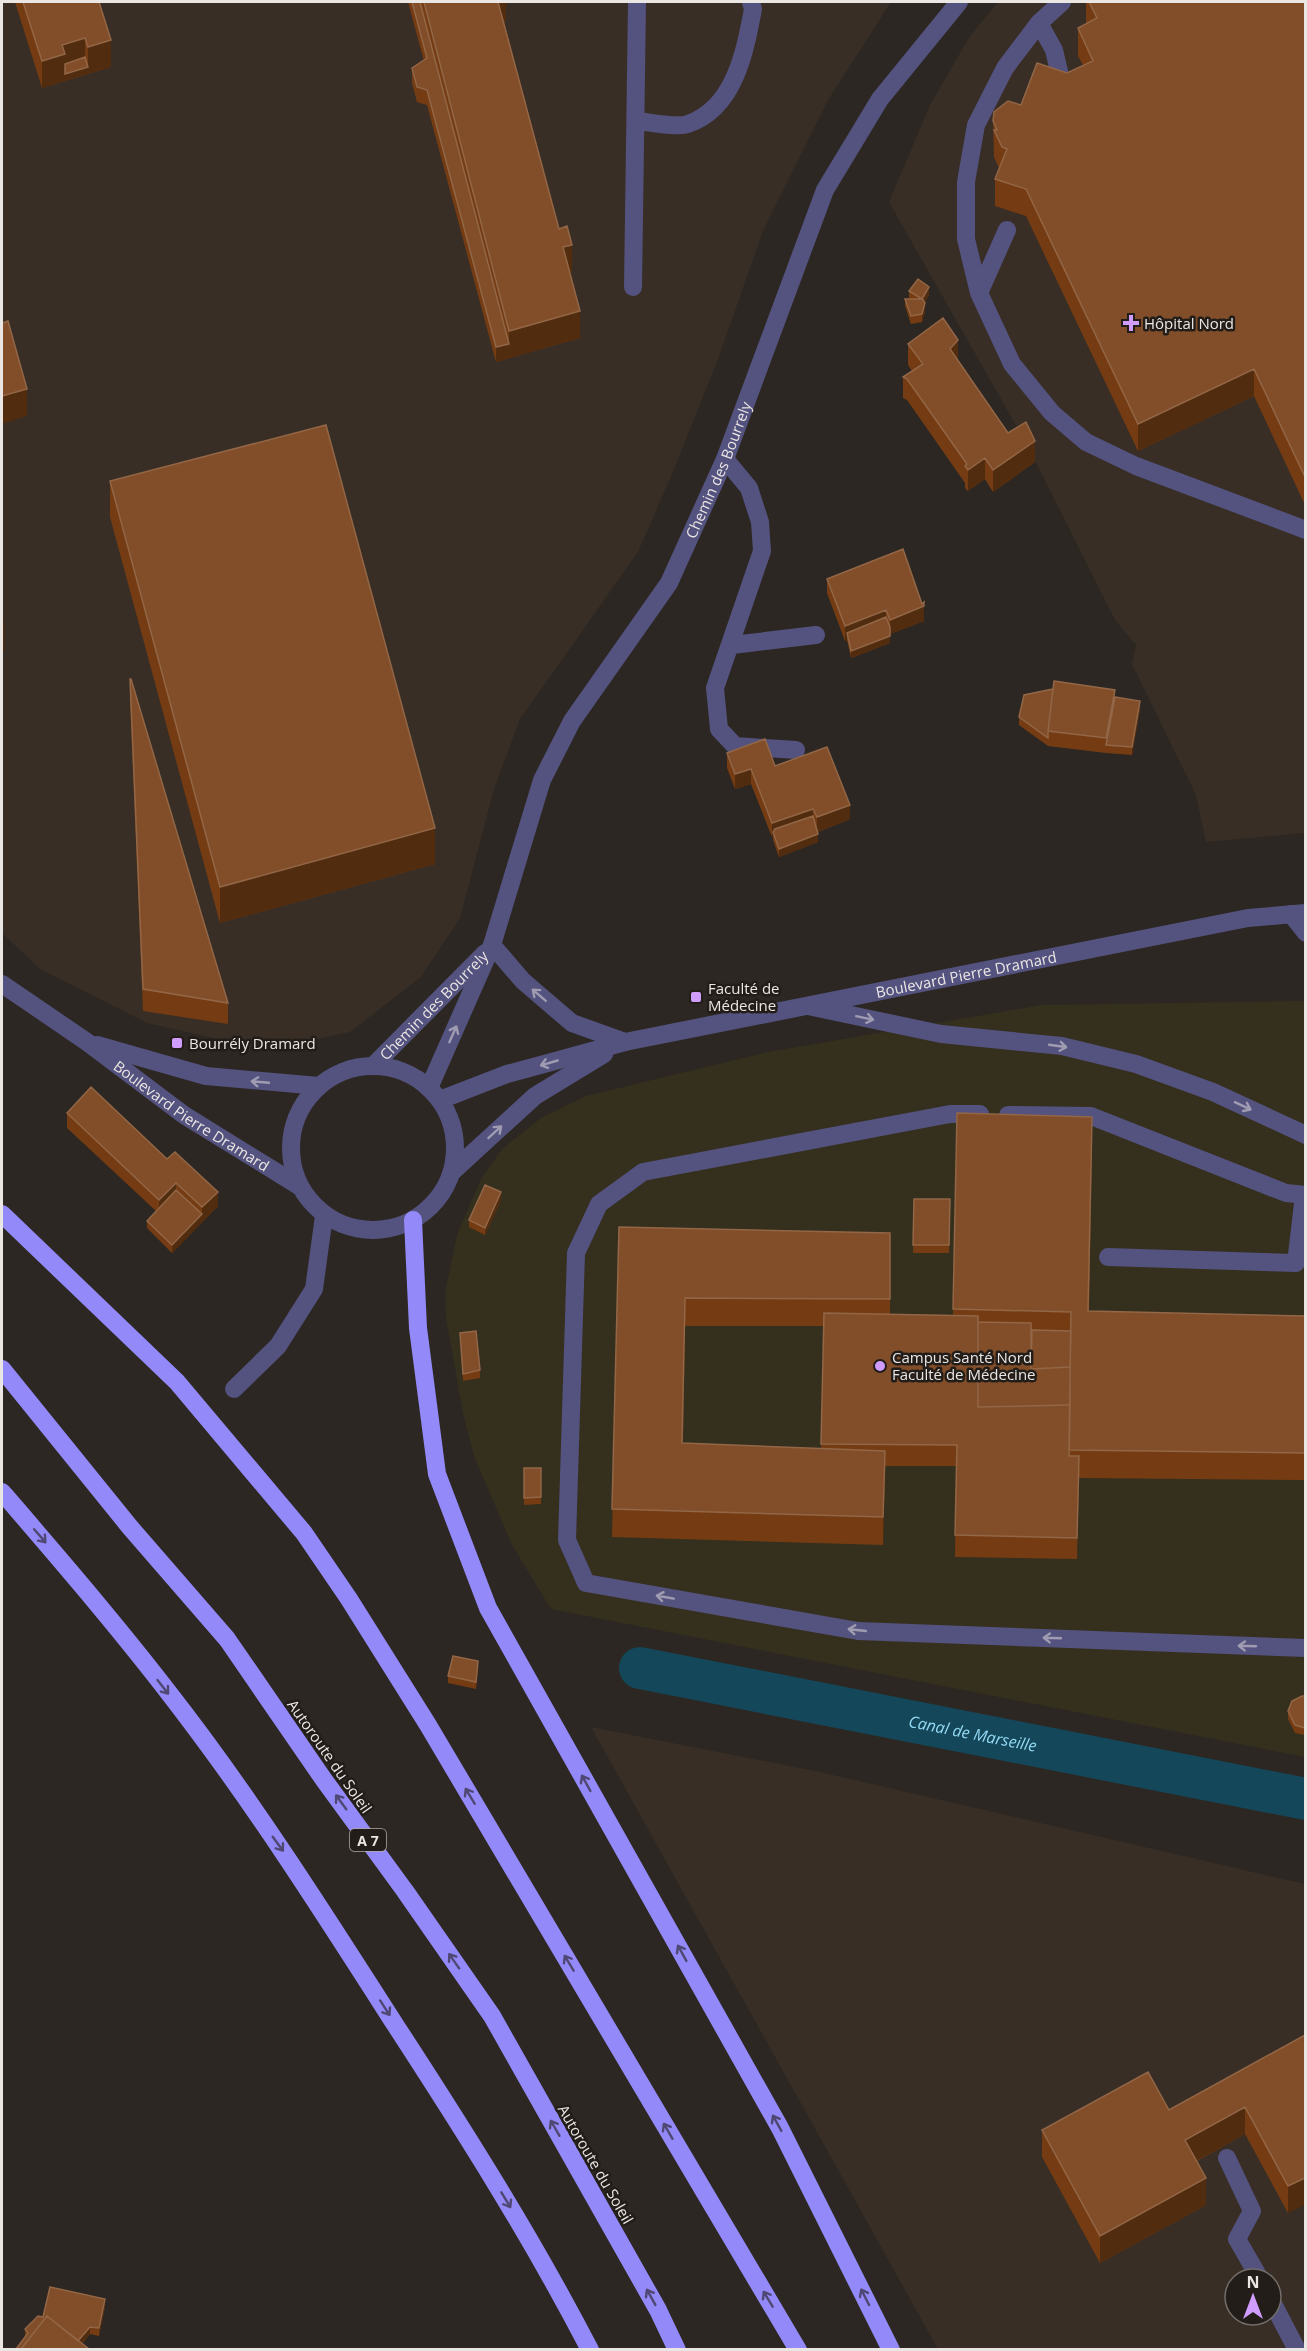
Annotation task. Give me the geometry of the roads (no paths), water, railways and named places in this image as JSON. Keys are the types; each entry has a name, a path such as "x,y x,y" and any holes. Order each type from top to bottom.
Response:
{"highway":[{"path":"2,1214 177,1383 304,1533 428,1725 798,2349"},
{"path":"413,1220 418,1328 437,1474 488,1608 780,2128 891,2349"},
{"name":"Autoroute du Soleil","path":"2,1369 129,1527 227,1639 492,2016 658,2310 677,2349"},
{"path":"5,1497 96,1601 185,1715 287,1857 476,2149 556,2284 590,2349"}],"street":[{"path":"633,287 637,2"},
{"path":"637,121 687,125 718,105 743,62 753,9 751,2"},
{"name":"Chemin des Bourrely","path":"434,1094 492,945 542,780 572,721 669,583 725,459 825,190 880,99 959,2"},
{"path":"1062,2 1039,24 1005,68 976,125 966,182 966,239 979,293 1012,364 1052,413 1086,442 1136,466 1305,530"},
{"path":"1039,24 1054,50 1061,80"},
{"path":"979,293 1007,230"},
{"path":"725,459 749,488 760,522 762,551 732,645 715,688 719,729 735,746 796,750"},
{"path":"732,645 816,635"},
{"path":"1298,913 1305,933"},
{"name":"Boulevard Pierre Dramard","path":"434,1094 626,1042 1248,918 1298,913"},
{"name":"Chemin des Bourrely","path":"492,945 523,981 572,1023 626,1042"},
{"name":"Chemin des Bourrely","path":"373,1066 492,945"},
{"name":"Boulevard Pierre Dramard","path":"2,984 87,1042 184,1115 299,1186"},
{"path":"808,1006 941,1034 1062,1046 1136,1064 1213,1092 1305,1135"},
{"name":"Boulevard Pierre Dramard","path":"87,1042 206,1076 319,1086"},
{"name":"Boulevard Pierre Dramard","path":"452,1172 535,1096 626,1042"},
{"path":"373,1066 403,1072 434,1094 454,1134 452,1172 438,1200 413,1220 384,1230 352,1228 324,1216 299,1186 290,1151 297,1115 319,1086 344,1071 373,1066"},
{"path":"1108,1257 1296,1263 1305,1195 1286,1193 1091,1116 950,1114 643,1172 599,1204 576,1253 567,1540 586,1583 858,1631 1305,1648"},
{"path":"234,1389 278,1346 314,1289 324,1216"},
{"path":"1227,2158 1252,2211 1237,2239 1253,2267"},
{"path":"1283,2323 1297,2349"}],"waterway":[{"name":"Canal de Marseille","path":"640,1668 1306,1799"}],"place":[{"name":"Hôpital Nord","path":"1131,323"},
{"name":"Faculté de Médecine","path":"696,997"},
{"name":"Bourrély Dramard","path":"177,1043"},
{"name":"Campus Santé Nord Faculté de Médecine","path":"880,1366"}]}
